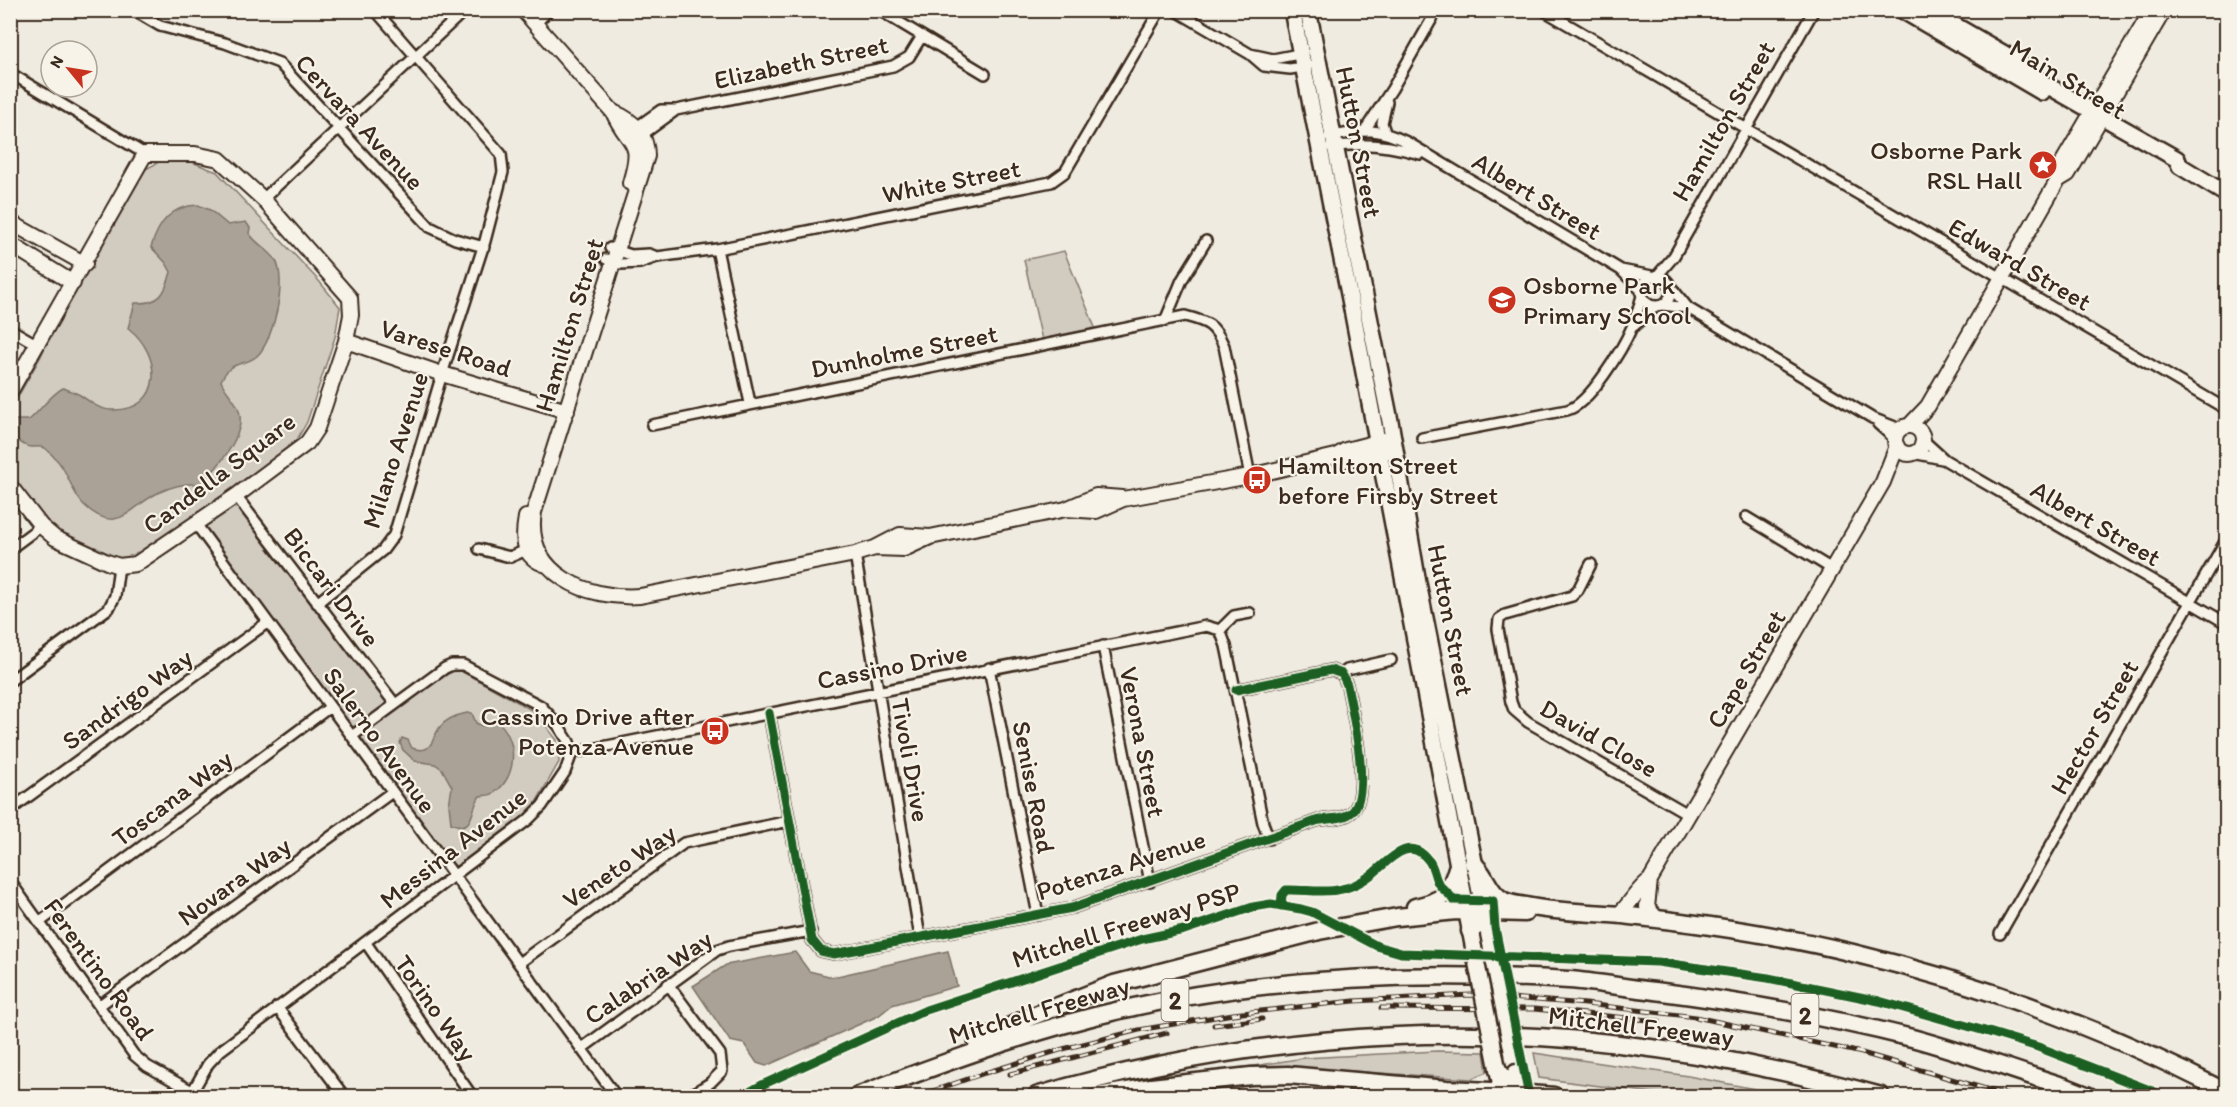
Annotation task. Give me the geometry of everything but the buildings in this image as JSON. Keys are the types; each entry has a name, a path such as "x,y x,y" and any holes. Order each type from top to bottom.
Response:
{"highway":[{"path":"1473,863 1483,872 1488,885 1504,901 1539,910 1618,915 1729,927 1853,952 1963,983 2121,1042 2224,1090"},
{"path":"1397,917 1404,910 1432,904 1440,899 1448,892 1457,868"},
{"path":"917,1073 1023,1020 1114,984 1319,931 1397,917 1456,911 1466,912 1484,921 1539,910"},
{"name":"Mitchell Freeway","path":"857,1096 917,1073 1070,1023 1158,1003 1266,985 1332,980 1512,978 1572,980 1702,997 1836,1021 1943,1047 2089,1096"},
{"name":"Mitchell Freeway","path":"1036,1096 1165,1064 1262,1049 1347,1039 1494,1036 1620,1044 1686,1054 1881,1096"},
{"path":"1496,1062 1511,1091"},
{"path":"1098,1096 1216,1079 1288,1075 1554,1096"},
{"path":"1447,1089 1467,1096"}],"main road":[{"name":"Hutton Street","path":"1292,10 1466,912"},
{"name":"Hutton Street","path":"1308,10 1394,444 1418,583 1484,921 1513,1055 1511,1091"},
{"name":"Main Street","path":"1902,10 2095,117 2177,159 2180,166 2226,194"},
{"name":"Main Street","path":"1928,10 2020,63 2043,83 2095,117"},
{"name":"Hutton Street","path":"1484,921 1474,950 1496,1062"}],"street":[{"name":"Cervara Avenue","path":"133,10 160,26 225,43 279,63 430,227 484,247"},
{"name":"Milano Avenue","path":"318,603 383,550 394,536 442,374 484,247 503,172 501,154 375,10"},
{"path":"535,24 549,10"},
{"path":"879,10 985,74"},
{"name":"White Street","path":"612,255 649,254 657,257 717,249 1051,182 1065,172 1160,10"},
{"path":"1175,10 1250,54 1264,66 1290,69 1302,61 1318,56"},
{"path":"1365,130 1392,89 1437,10"},
{"name":"Edward Street","path":"1543,10 2226,409"},
{"name":"Hamilton Street","path":"1654,276 1674,256 1814,10"},
{"name":"Cape Street","path":"2095,117 2152,10"},
{"name":"Cape Street","path":"1657,919 1647,907 1650,880 2058,180 2058,170 2164,10"},
{"path":"263,199 465,11"},
{"path":"523,11 613,112 623,116 634,133"},
{"name":"Elizabeth Street","path":"634,133 661,110 676,110 893,66 909,57 922,36"},
{"path":"10,73 145,154 85,264 36,344 10,392"},
{"path":"1385,132 1382,123 1383,113 1392,89"},
{"name":"Albert Street","path":"1318,144 1335,141 1365,130 1385,132 1407,142 1621,270 1641,293"},
{"name":"Hamilton Street","path":"634,133 647,148 646,164 612,255 563,410 542,478 532,526 532,548 547,566 574,585 621,598 640,596 855,554 874,548 904,549 930,537 1066,509 1096,510 1123,499 1250,476 1336,456 1346,460 1394,444"},
{"name":"Albert Street","path":"1335,141 1395,147 1431,158"},
{"name":"Candella Square","path":"119,566 136,564 236,496 308,443 317,428 346,341 351,315 350,298 263,199 219,159 195,154 145,154"},
{"path":"13,229 85,264"},
{"path":"1165,321 1182,280 1206,241"},
{"path":"10,244 74,283"},
{"path":"717,249 750,403"},
{"name":"Hamilton Street","path":"1670,285 1674,256"},
{"name":"Albert Street","path":"1621,270 1654,276"},
{"path":"1422,438 1573,408 1593,390 1632,328 1645,281 1654,276 1670,285 1688,308 1872,418 1904,441 1918,450 1922,438 1917,429 1904,441"},
{"path":"1632,328 1669,298 1670,285"},
{"path":"1641,293 1648,304 1688,308"},
{"name":"Dunholme Street","path":"652,424 1185,316 1206,321 1217,330 1224,346 1250,476"},
{"path":"10,329 36,344"},
{"name":"Varese Road","path":"346,341 442,374 563,410"},
{"name":"Cape Street","path":"1922,438 1928,406"},
{"name":"Albert Street","path":"1922,438 1945,460"},
{"name":"Albert Street","path":"1904,441 1945,460 2226,623"},
{"path":"10,486 41,526 55,538 119,566 115,596 109,608 10,681"},
{"name":"Biccari Drive","path":"236,496 395,704"},
{"path":"1746,517 1832,569"},
{"name":"Salerno Avenue","path":"196,524 616,1096"},
{"path":"10,549 41,526"},
{"name":"Hector Street","path":"2000,934 2226,540"},
{"path":"479,549 510,556 532,548"},
{"name":"Tivoli Drive","path":"855,554 920,938"},
{"name":"David Close","path":"1591,564 1578,590 1572,596 1505,615 1499,619 1498,629 1514,710 1528,722 1688,814"},
{"path":"1251,613 1234,616 1220,630 1236,690 1263,824 1269,839"},
{"name":"Sandrigo Way","path":"10,810 268,622"},
{"name":"Cassino Drive","path":"572,753 1206,626 1220,630"},
{"name":"Verona Street","path":"1103,646 1150,882"},
{"path":"1236,690 1331,670 1342,674 1347,670 1391,660"},
{"path":"352,736 445,668 452,665 463,665 541,706 569,742 572,753"},
{"name":"Senise Road","path":"989,668 1038,915"},
{"name":"Potenza Avenue","path":"769,713 812,940 820,951 834,954 1072,908 1150,882 1316,820 1350,814 1357,806 1361,765 1347,685 1342,674"},
{"name":"Toscana Way","path":"39,922 330,707"},
{"name":"Messina Avenue","path":"191,1094 208,1064 220,1050 528,820 542,806 565,772 572,753"},
{"name":"Novara Way","path":"100,1005 392,792"},
{"name":"Veneto Way","path":"519,963 684,843 789,821"},
{"name":"Cape Street","path":"1618,915 1629,905 1640,887 1650,880"},
{"name":"Ferentino Road","path":"10,881 134,1055 191,1094"},
{"name":"Calabria Way","path":"581,1049 717,950 811,931"},
{"name":"Torino Way","path":"366,943 472,1096"},
{"path":"668,984 720,1054 722,1071 711,1083 689,1096"},
{"path":"277,1006 344,1096"}],"shaded area":[{"path":"159,162 192,162 217,172 319,281 340,307 335,337 307,422 295,443 217,503 135,559 123,561 65,538 47,526 11,479 11,409 40,358 68,298 140,172"},
{"path":"198,205 210,210 228,225 246,222 252,237 275,259 279,268 280,294 274,324 257,356 233,366 221,381 236,404 240,418 235,439 215,469 200,484 170,488 150,498 124,516 106,519 84,505 60,463 47,450 43,447 23,445 15,436 11,425 16,420 29,420 63,388 108,410 130,408 142,401 153,379 152,366 148,352 128,328 135,303 150,302 160,296 164,292 171,272 151,247 158,230 167,217 180,208"},
{"path":"1064,251 1096,330 1042,340 1024,260"},
{"path":"235,499 389,704 349,734 199,525"},
{"path":"458,669 535,712 557,740 559,762 530,813 452,873 354,738 431,682"},
{"path":"472,713 476,723 482,726 489,725 496,720 508,736 513,756 508,777 502,786 492,794 480,796 468,823 459,826 451,823 449,805 452,787 442,769 435,764 415,761 403,750 400,743 402,738 408,740 412,748 419,750 428,748 445,722"},
{"path":"948,951 957,986 892,1005 878,1016 766,1066 757,1063 744,1044 730,1041 693,986 726,965 795,952 809,971 833,977"},
{"path":"1437,1051 1484,1052 1487,1072 1471,1079 1304,1068 1228,1074 1227,1070 1304,1058"},
{"path":"1534,1053 1688,1076 1791,1096 1676,1096 1539,1078"}],"railway":[{"path":"918,1096 1063,1049 1139,1030 1233,1014 1354,1001 1471,995 1586,1004 1696,1017 1862,1053 2010,1096"},
{"path":"1381,1008 1534,1009 1659,1021"},
{"path":"1214,1025 1262,1019"},
{"path":"1010,1074 1167,1033"}],"cycle path":[{"path":"769,713 812,940 821,951 834,954 1072,908 1316,821 1340,818 1352,812 1358,802 1361,770 1353,713 1347,685 1342,674 1331,670 1236,690"},
{"path":"1281,906 1282,895 1286,890 1328,891 1350,887 1368,877 1392,857 1406,850 1421,853 1429,861 1438,883 1453,900 1493,901 1495,928 1529,1096"},
{"name":"Mitchell Freeway PSP","path":"742,1096 926,1010 1142,939 1184,930 1253,907 1271,904 1312,912 1377,946 1401,953 1658,962 1768,978 1879,1001 2038,1047 2165,1096"}],"place":[{"name":"Osborne Park RSL Hall","path":"2043,165"},
{"name":"Osborne Park Primary School","path":"1502,300"},
{"name":"Hamilton Street before Firsby Street","path":"1257,480"},
{"name":"Cassino Drive after Potenza Avenue","path":"715,731"}]}
